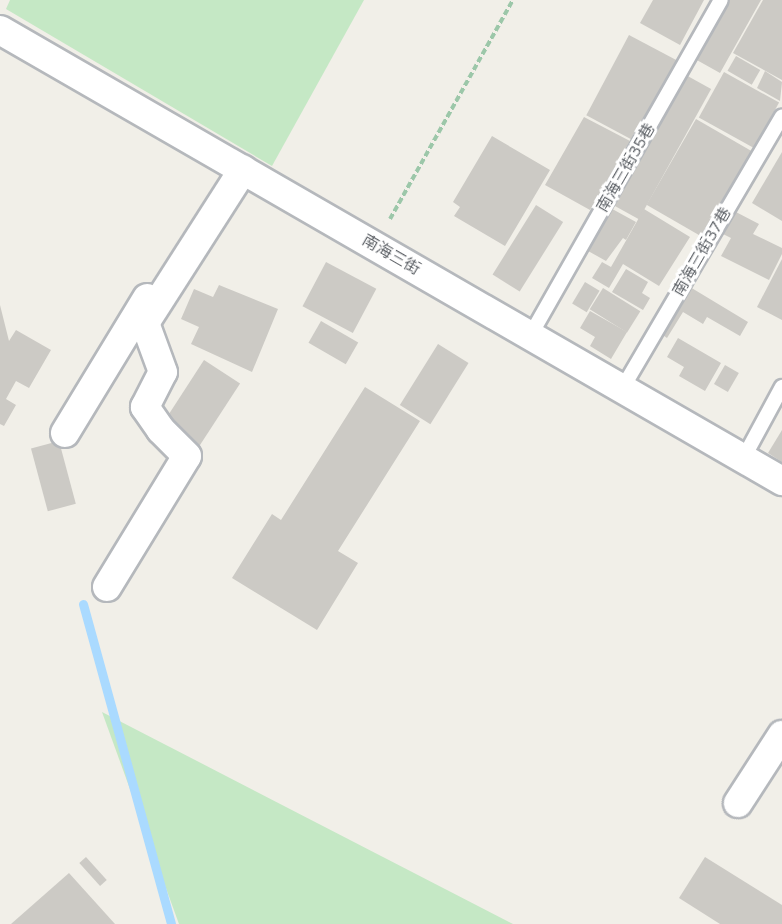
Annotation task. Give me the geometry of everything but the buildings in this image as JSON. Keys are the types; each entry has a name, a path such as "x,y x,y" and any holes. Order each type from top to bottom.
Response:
{"street":[{"name":"南海三街","path":"0,30 782,481"},
{"path":"65,433 236,167"},
{"path":"107,587 186,456 161,430 146,407 163,372 146,323 236,167"},
{"path":"738,803 782,735"}],"lane":[{"name":"南海三街35巷","path":"530,336 721,0"},
{"name":"南海三街37巷","path":"622,388 782,116"},
{"path":"743,459 782,387"}],"path":[{"path":"375,246 513,0"}],"green space":[{"path":"10,0 364,0 272,166 6,9"},
{"path":"102,712 513,924 179,924"}],"waterway":[{"path":"83,604 171,924"}]}
